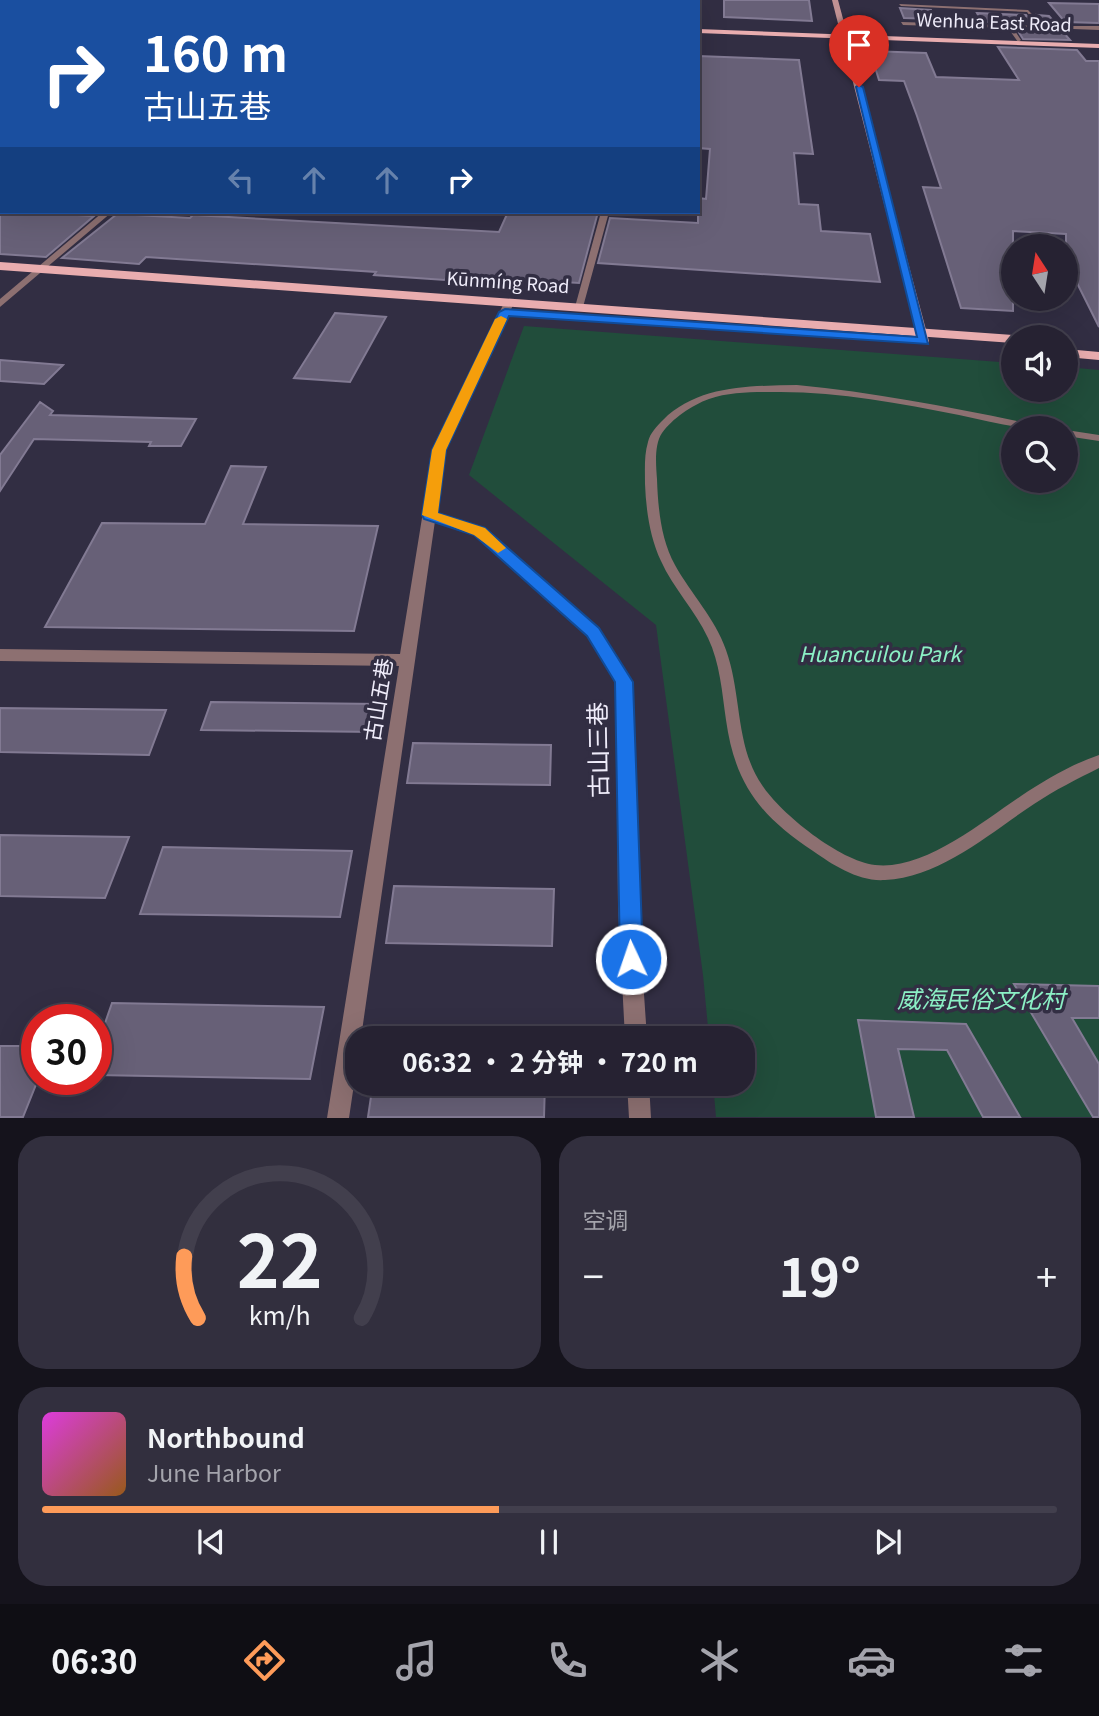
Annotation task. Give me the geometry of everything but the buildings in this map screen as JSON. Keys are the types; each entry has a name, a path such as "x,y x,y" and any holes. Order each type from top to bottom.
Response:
{"main road":[{"path":"835,0 922,337"},
{"path":"700,30 1099,44"},
{"name":"Wenhua East Road","path":"846,35 1099,44"},
{"name":"Kūnmíng Road","path":"0,266 922,337 1001,338"},
{"name":"Kūnmíng Road","path":"0,277 507,307 579,307 922,337 1001,347"},
{"path":"1078,343 1099,345"},
{"path":"1078,354 1099,356"}],"street":[{"path":"0,303 106,214"},
{"name":"古山五巷","path":"338,1118 439,450 507,307"},
{"name":"古山三巷","path":"430,515 480,532 593,632 624,682 628,906 635,1026"},
{"path":"0,655 406,660"},
{"path":"639,1096 640,1118"}],"lane":[{"path":"901,5 1028,10 1042,28 903,23"},
{"path":"1010,27 1018,40"},
{"path":"1073,27 1099,29"},
{"path":"579,307 604,214"},
{"path":"1001,422 858,395 789,387 714,394 678,411 653,438 651,473 657,531 667,563 695,602 719,648 730,687 737,747 753,787 789,828 840,861 883,874 922,867 1048,786 1099,761"},
{"path":"1078,435 1099,438"}],"green space":[{"name":"Huancuilou Park","path":"524,326 1001,362 1001,402 1078,402 1078,368 1099,370 1099,1117 716,1117 714,1096 755,1096 755,1026 708,1026 656,625 469,475"}],"slow traffic":[{"path":"498,548 480,532 430,515 439,450 501,319"}],"route":[{"path":"631,959 624,682 593,632 480,532 430,515 439,450 505,312 924,341 859,87"}],"park label":[{"name":"威海民俗文化村","path":"981,1000"}]}
